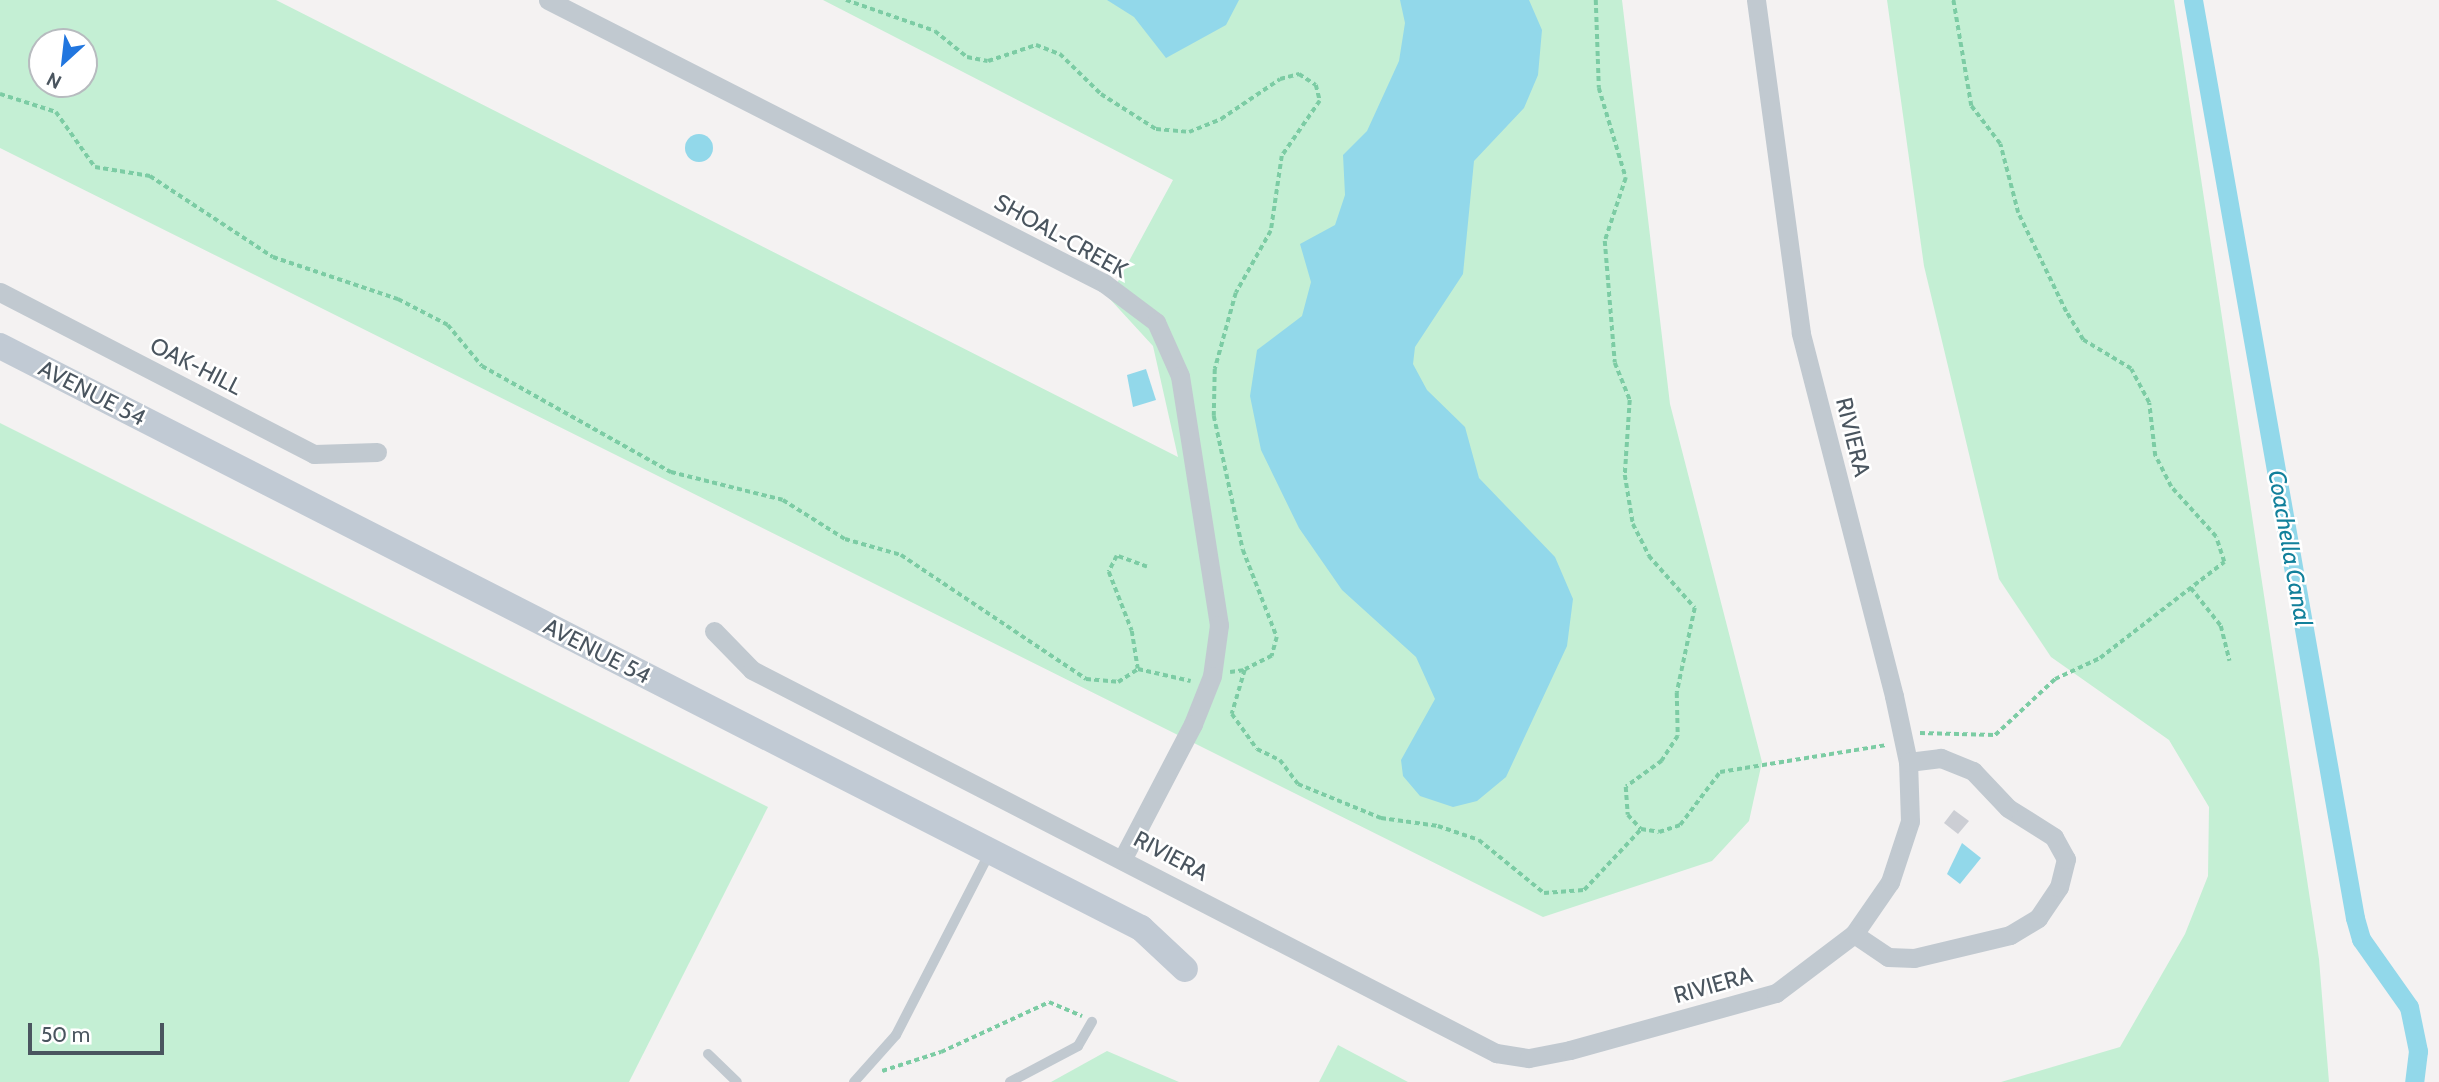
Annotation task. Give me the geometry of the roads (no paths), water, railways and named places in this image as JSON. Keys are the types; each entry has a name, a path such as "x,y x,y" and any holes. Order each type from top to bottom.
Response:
{"street":[{"name":"SHOAL-CREEK","path":"548,0 1104,283 1156,322 1180,376 1219,625 1212,676 1123,858"},
{"name":"RIVIERA","path":"714,631 752,670 1123,858 1496,1053 1529,1058 1776,993 1854,934 1890,881 1910,821 1908,762 1801,333 1756,0"},
{"name":"OAK-HILL","path":"0,292 314,454 377,452"},
{"name":"AVENUE 54","path":"0,346 1141,928 1185,968"},
{"path":"1854,934 1888,957 1914,958 2010,935 2038,918 2059,887 2066,859 2054,837 2008,807 1973,771 1941,758 1908,762"}],"lane":[{"path":"859,1079 896,1035 990,852"},
{"path":"1010,1082 1078,1046 1092,1021"},
{"path":"708,1054 737,1082"}],"water":[{"path":"1107,0 1239,0 1226,25 1166,58 1134,17"},
{"path":"1400,0 1529,0 1542,30 1538,75 1524,108 1474,161 1463,274 1415,347 1413,364 1427,390 1465,427 1479,478 1555,557 1573,599 1567,646 1506,777 1477,801 1453,807 1420,796 1403,776 1401,760 1435,699 1416,657 1342,590 1299,528 1261,450 1250,396 1257,350 1302,316 1311,282 1300,244 1335,225 1345,195 1343,155 1367,131 1399,61 1405,23"},
{"path":"699,134 709,138 713,148 709,158 699,162 689,158 685,148 689,138"},
{"path":"1146,369 1156,400 1133,407 1127,375"},
{"path":"1962,843 1981,858 1960,884 1947,874"}],"waterway":[{"name":"Coachella Canal","path":"2193,0 2355,918 2361,939 2409,1007 2418,1051 2414,1082"}]}
